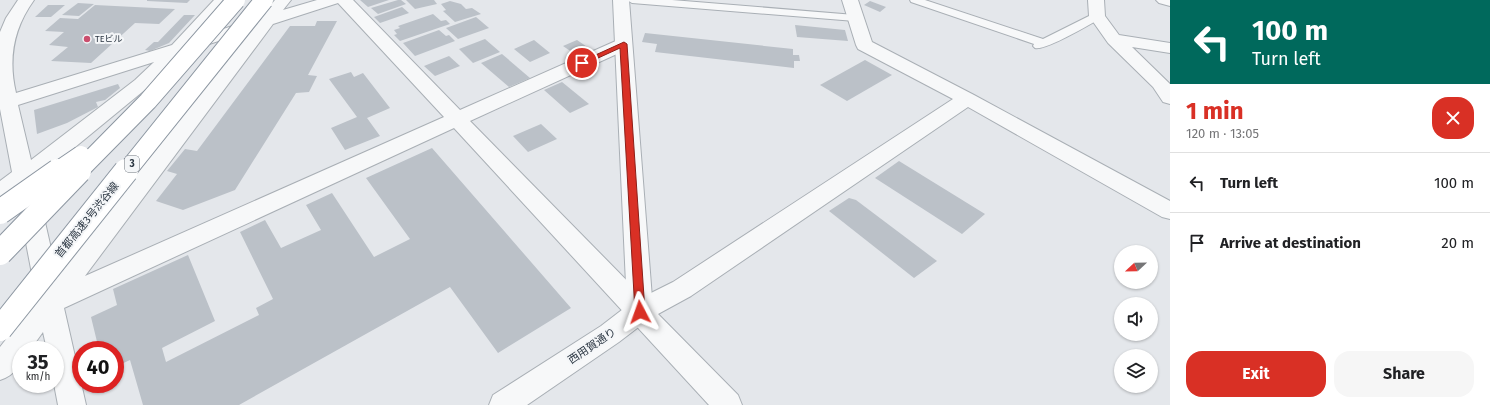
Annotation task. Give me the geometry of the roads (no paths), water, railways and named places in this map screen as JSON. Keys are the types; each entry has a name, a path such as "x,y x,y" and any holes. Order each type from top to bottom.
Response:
{"highway":[{"path":"0,252 148,101 236,0"},
{"name":"首都高速3号渋谷線","path":"0,329 264,0"},
{"path":"0,212 82,155 148,101"}],"street":[{"path":"26,0 16,16 3,46 1,62 22,176 72,405"},
{"path":"0,192 56,152 141,84 181,46 222,0"},
{"path":"0,368 283,0"},
{"path":"8,102 181,46 333,0"},
{"path":"344,0 728,405"},
{"path":"621,0 640,312"},
{"path":"850,0 864,45 967,99 1170,210"},
{"path":"1164,0 1170,1"},
{"path":"1097,8 1114,38 1160,83 1170,98"},
{"path":"1114,38 1170,48"},
{"path":"50,303 624,44"},
{"name":"西用賀通り","path":"503,405 610,334 640,312 682,289 967,99"}],"lane":[{"path":"632,0 856,18"},
{"path":"915,0 1042,45 1097,8"}],"place":[{"name":"TEビル","path":"87,39"}]}
